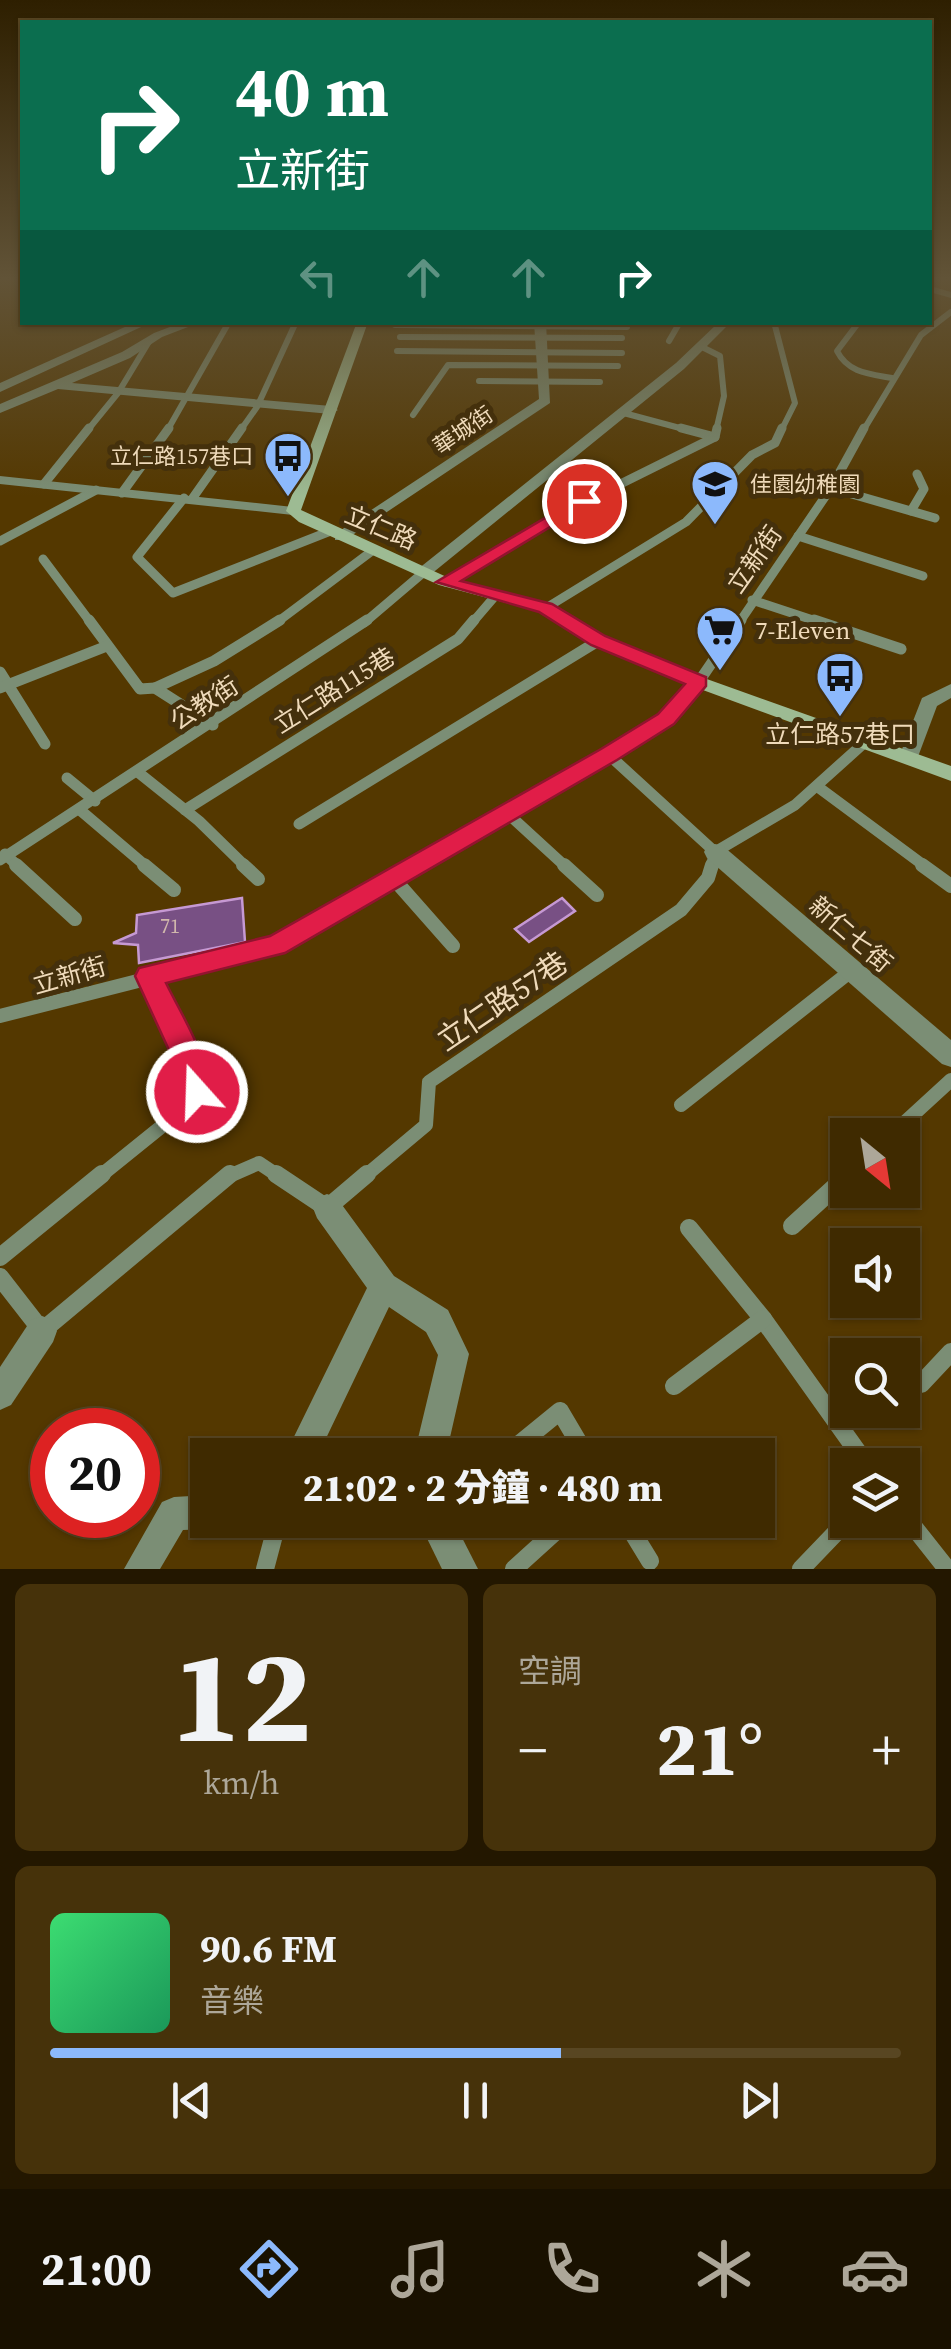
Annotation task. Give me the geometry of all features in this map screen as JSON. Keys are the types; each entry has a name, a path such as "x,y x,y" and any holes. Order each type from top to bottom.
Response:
{"street":[{"path":"0,388 82,351"},
{"path":"0,410 127,351"},
{"path":"293,511 352,351"},
{"name":"華城街","path":"334,535 545,400 541,351"},
{"path":"424,572 694,351"},
{"path":"56,385 331,410"},
{"name":"立仁路","path":"3,482 293,511 334,535 446,582 546,608 598,641 698,682 951,774"},
{"path":"908,757 928,702 951,690"},
{"name":"新仁七街","path":"716,852 951,1056"},
{"path":"326,1208 384,1286 437,1321 454,1354 434,1438"},
{"path":"309,1438 384,1286"},
{"path":"0,1394 42,1331"},
{"path":"141,1569 174,1514 190,1513"},
{"path":"445,1538 461,1569"}],"lane":[{"path":"44,484 118,392 143,351"},
{"path":"122,493 188,398 213,351"},
{"path":"281,351 253,413 188,499 137,557 174,592 334,535"},
{"path":"413,415 448,364 522,351"},
{"path":"479,381 535,351"},
{"path":"547,351 600,382"},
{"path":"555,351 618,366"},
{"path":"593,351 622,353"},
{"path":"710,351 720,356 725,373 716,437"},
{"path":"546,608 686,522 752,456 775,443 794,403 781,351"},
{"path":"836,351 849,368 892,378"},
{"name":"立新街","path":"0,1016 276,946 666,719 698,682 831,488 892,378 912,351"},
{"path":"620,412 716,437"},
{"path":"446,582 560,514 716,437"},
{"path":"912,510 924,489 918,474"},
{"path":"831,488 935,518"},
{"path":"0,541 96,490"},
{"path":"798,536 923,576"},
{"path":"43,559 140,689 155,688 253,640 316,598 372,551"},
{"name":"公教街","path":"3,856 346,638 424,572"},
{"name":"立仁路115巷","path":"185,810 458,639 496,595"},
{"path":"752,600 901,649"},
{"path":"299,824 598,641"},
{"path":"4,686 107,646"},
{"path":"0,672 4,686 45,744"},
{"path":"155,688 212,725"},
{"path":"609,755 716,852 741,842 818,787 864,743"},
{"path":"139,772 258,879"},
{"path":"67,778 95,801"},
{"path":"818,787 951,886"},
{"path":"80,810 174,890"},
{"path":"506,812 597,895"},
{"name":"立仁路57巷","path":"326,1208 426,1125 430,1082 681,910 708,878 716,852"},
{"path":"3,856 75,918"},
{"path":"394,878 453,946"},
{"path":"681,1105 851,970"},
{"path":"0,1257 182,1110 197,1092 194,1072 149,976"},
{"path":"910,1118 951,1080"},
{"path":"0,1277 42,1331 234,1172 259,1163 326,1208"},
{"path":"792,1226 830,1191"},
{"path":"689,1228 763,1319 855,1448"},
{"path":"674,1386 763,1319"},
{"path":"921,1384 951,1352"},
{"path":"527,1438 560,1411 576,1438"},
{"path":"920,1535 947,1569"},
{"path":"265,1569 273,1538"},
{"path":"514,1569 548,1538"},
{"path":"636,1538 650,1561"},
{"path":"801,1569 831,1538"}],"building":[{"path":"242,898 245,942 139,963 138,945 113,943 136,933 137,915"},
{"path":"562,898 575,911 529,942 515,929"}],"place":[{"name":"立仁路157巷口","path":"288,498"},
{"name":"佳園幼稚園","path":"715,526"},
{"name":"7-Eleven","path":"720,672"},
{"name":"立仁路57巷口","path":"840,718"}],"route":[{"path":"197,1092 194,1072 149,976 276,946 609,755 666,719 698,682 598,641 546,608 446,582 584,501"}]}
